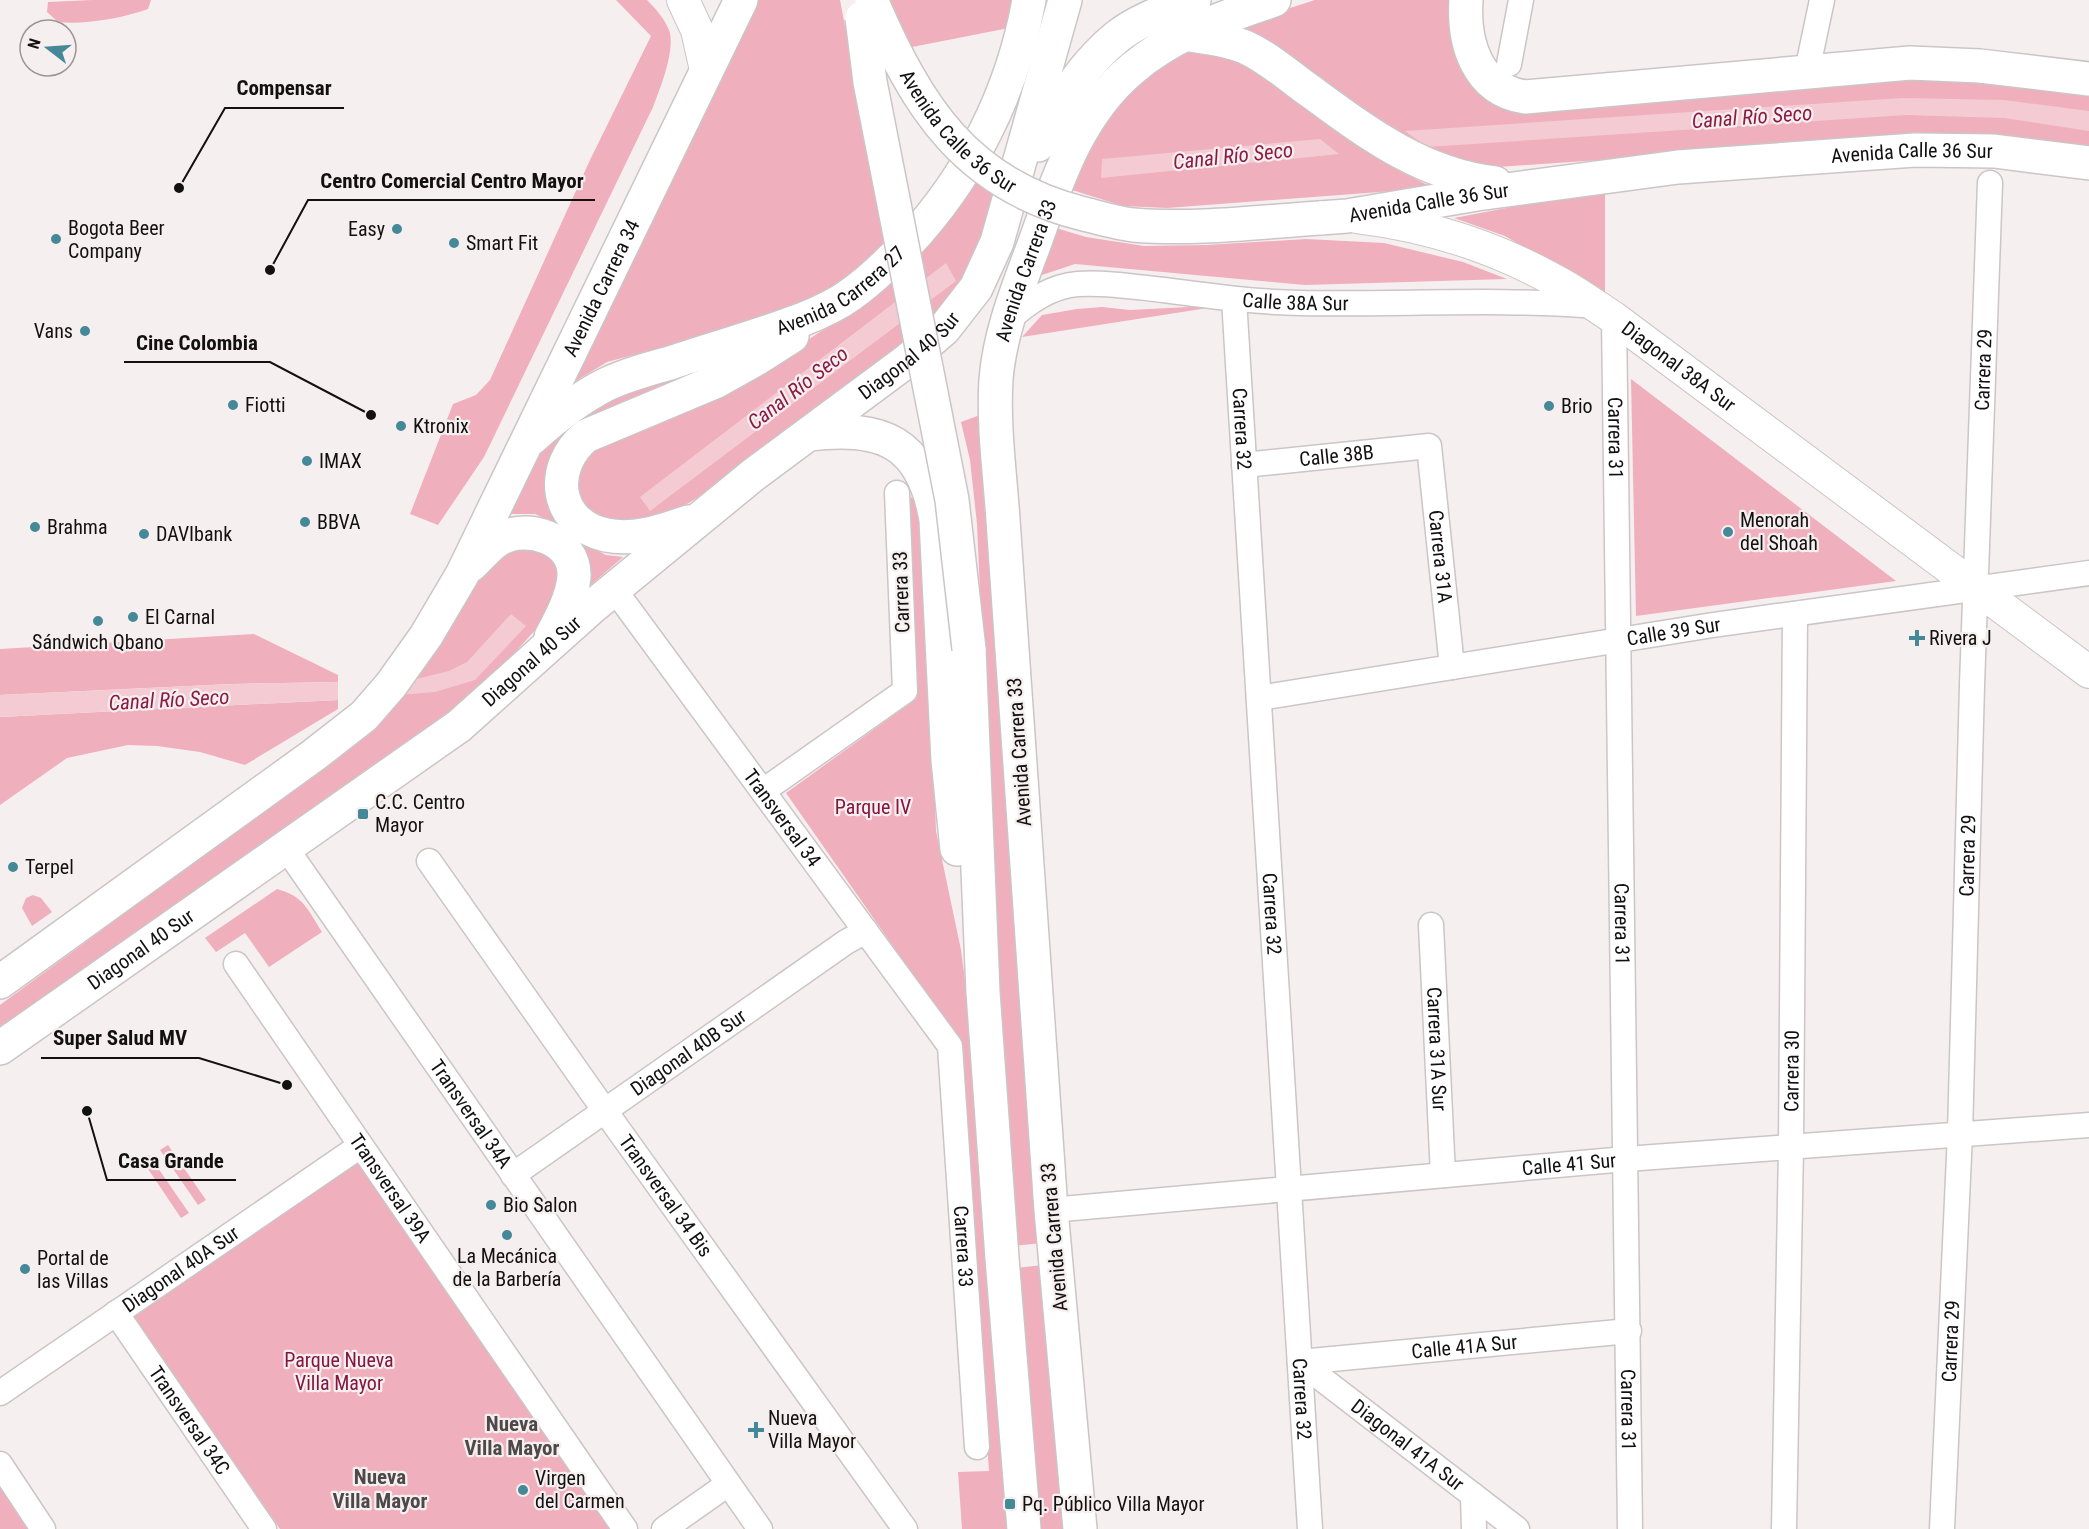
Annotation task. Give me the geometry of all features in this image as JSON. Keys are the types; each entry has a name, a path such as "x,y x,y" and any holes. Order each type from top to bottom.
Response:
{"main road":[{"name":"Avenida Carrera 34","path":"462,575 741,0"},
{"name":"Avenida Carrera 27","path":"523,447 575,403 606,385 780,328 840,302 888,264 938,208 960,178 981,142 1011,73 1029,0"},
{"path":"1005,217 1065,0"},
{"path":"1005,217 1043,135 1068,91 1088,64 1119,35 1147,19 1194,0"},
{"name":"Avenida Carrera 33","path":"1080,1529 1051,1210 996,410 996,381 1007,321 1062,167 1079,133 1100,102 1131,69 1165,44 1183,34 1274,0"},
{"path":"1466,0 1465,13 1470,48 1477,65 1485,75 1506,78 1525,97 1910,63 2025,70 2089,79"},
{"path":"866,5 870,82 952,500 969,649 983,992 1002,1269 1024,1529"},
{"name":"Avenida Calle 36 Sur","path":"866,5 908,78 937,122 982,168 1036,199 1064,209 1131,224 1205,226 1334,217 1528,186 1678,167 1916,150 1994,151 2089,163"},
{"path":"1183,34 1226,41 1258,54 1369,134 1405,156 1452,175 1528,186"},
{"name":"Diagonal 40 Sur","path":"0,1048 459,726 614,589 753,475 908,360 944,329 976,288 987,267 1005,217"},
{"path":"702,517 647,535 623,537 605,535 588,529 575,518 566,505 560,488 561,472 577,443 586,436 717,381 756,359 840,302"},
{"path":"809,434 853,432 872,435 891,442 911,455 923,473 932,497 936,520 953,816 959,862 983,992"},
{"path":"0,982 314,756 364,716 406,666 462,575 498,540 517,533 530,532 552,539 571,560 574,575 571,594 543,651"}],"street":[{"path":"683,0 698,30 706,70"},
{"path":"1506,78 1521,0"},
{"path":"1807,71 1821,0"},
{"name":"Carrera 29","path":"1942,1529 1960,1134 1990,183"},
{"name":"Diagonal 38A Sur","path":"1334,217 1418,227 1507,257 1553,279 1605,312 1976,589"},
{"name":"Calle 38A Sur","path":"1007,321 1031,301 1059,288 1077,284 1118,285 1234,299 1300,303 1517,301 1605,312"},
{"name":"Carrera 32","path":"1234,299 1310,1529"},
{"name":"Carrera 31","path":"1605,312 1619,641 1630,1529"},
{"name":"Calle 38B","path":"1244,465 1429,446"},
{"name":"Carrera 31A","path":"1429,446 1452,667"},
{"name":"Carrera 33","path":"763,791 905,691 897,493"},
{"name":"Calle 39 Sur","path":"1259,698 1795,614 2089,573"},
{"name":"Transversal 34","path":"614,589 950,1046"},
{"path":"1976,589 2089,672"},
{"name":"Carrera 30","path":"1784,1529 1791,1146 1795,614"},
{"name":"Transversal 34A","path":"286,848 760,1529"},
{"name":"Transversal 34 Bis","path":"429,861 905,1529"},
{"name":"Carrera 31A Sur","path":"1431,925 1443,1175"},
{"name":"Diagonal 40B Sur","path":"513,1175 846,942 866,931"},
{"name":"Transversal 39A","path":"236,964 625,1529"},
{"name":"Carrera 33","path":"950,1046 977,1447"},
{"name":"Calle 41 Sur","path":"1051,1210 1626,1159 2089,1125"},
{"name":"Diagonal 40A Sur","path":"0,1393 360,1146"},
{"name":"Transversal 34C","path":"116,1313 264,1529"},
{"name":"Calle 41A Sur","path":"1300,1362 1629,1332"},
{"name":"Diagonal 41A Sur","path":"1300,1362 1517,1529"},
{"path":"0,1464 43,1529"},
{"path":"664,1529 728,1484"},
{"path":"1473,1494 1474,1529"}],"green space":[{"path":"151,0 148,9 116,18 78,23 78,18 54,18 47,12 48,2"},
{"path":"616,0 647,0 665,22 671,38 663,80 653,107 484,457 438,525 410,514 453,404 476,395 490,380 590,160 651,36"},
{"path":"754,0 840,0 887,249 833,292 709,335 607,362 561,390"},
{"path":"890,0 1014,0 1009,28 907,48"},
{"path":"1315,0 1455,0 1475,84 1905,78 1985,80 2089,93 2089,154 1729,151 1498,167 1454,162 1420,149 1268,43 1238,25"},
{"path":"1207,47 1254,63 1387,164 1433,188 1167,208 1123,206 1072,190 1083,148 1112,104 1181,53"},
{"path":"973,177 998,193 972,263 949,301 887,355 788,428 718,484 660,518 630,526 620,526 604,521 573,503 576,463 595,441 771,364 826,328 879,285"},
{"path":"1605,189 1605,299 1505,236 1454,218"},
{"path":"1056,228 1086,237 1144,246 1306,239 1384,243 1463,262 1507,279 1305,285 1075,264 1039,276"},
{"path":"1227,305 1022,337 1042,315 1077,309 1102,307 1130,310"},
{"path":"725,364 567,433 586,545 606,555 623,557 586,589 554,523 535,514 509,514 545,439 611,391"},
{"path":"1631,379 1896,581 1636,616"},
{"path":"980,415 980,448 1042,1243 1013,1246 991,841 977,524 970,460 961,422"},
{"name":"Parque IV","path":"906,493 924,508 936,831 961,950 976,1062 1012,1529 962,1529 958,1472 989,1471 958,1039 786,793 916,699"},
{"path":"541,546 565,570 544,620 511,657 456,711 0,1029 0,1005 342,754 371,728 499,549"},
{"path":"254,634 338,675 338,682 232,684 0,695 0,649"},
{"path":"338,700 338,709 245,765 200,752 157,746 128,745 67,758 0,805 0,717"},
{"path":"277,889 299,900 322,932 269,967 245,933 216,952 205,938"},
{"path":"33,895 41,898 52,912 32,926 22,908 26,898"},
{"path":"168,1145 206,1200 198,1205 160,1150"},
{"path":"149,1155 189,1213 181,1218 142,1160"},
{"name":"Parque Nueva Villa Mayor","path":"357,1156 618,1529 280,1529 132,1316"},
{"path":"1043,1265 1069,1529 1035,1529 1015,1268"},
{"path":"0,1486 28,1529 0,1529"}],"water":[{"name":"Canal Río Seco","path":"1902,98 2004,100 2089,111 2089,131 2004,118 1906,115 1427,147 1405,131"},
{"name":"Canal Río Seco","path":"1320,139 1339,154 1101,178 1102,159"},
{"name":"Canal Río Seco","path":"946,263 956,281 650,511 640,497"},
{"path":"511,614 526,626 475,680 435,692 400,695 412,680 449,671 467,662"},
{"name":"Canal Río Seco","path":"338,682 338,700 0,717 0,695 232,684"}],"place":[{"name":"Compensar","path":"179,188"},
{"name":"Easy","path":"397,229"},
{"name":"Bogota Beer Company","path":"56,239"},
{"name":"Smart Fit","path":"454,243"},
{"name":"Centro Comercial Centro Mayor","path":"270,270"},
{"name":"Vans","path":"85,331"},
{"name":"Fiotti","path":"233,405"},
{"name":"Brio","path":"1549,406"},
{"name":"Cine Colombia","path":"371,415"},
{"name":"Ktronix","path":"401,426"},
{"name":"IMAX","path":"307,461"},
{"name":"BBVA","path":"305,522"},
{"name":"Brahma","path":"35,527"},
{"name":"Menorah del Shoah","path":"1728,532"},
{"name":"DAVIbank","path":"144,534"},
{"name":"El Carnal","path":"133,617"},
{"name":"Sándwich Qbano","path":"98,621"},
{"name":"Rivera J","path":"1917,638"},
{"name":"C.C. Centro Mayor","path":"363,814"},
{"name":"Terpel","path":"13,867"},
{"name":"Super Salud MV","path":"287,1085"},
{"name":"Casa Grande","path":"87,1111"},
{"name":"Bio Salon","path":"491,1205"},
{"name":"La Mecánica de la Barbería","path":"507,1235"},
{"name":"Portal de las Villas","path":"25,1269"},
{"name":"Nueva Villa Mayor","path":"756,1430"},
{"name":"Virgen del Carmen","path":"523,1490"},
{"name":"Pq. Público Villa Mayor","path":"1010,1504"}],"district":[{"name":"Nueva Villa Mayor","path":"512,1436"},
{"name":"Nueva Villa Mayor","path":"380,1489"}]}
